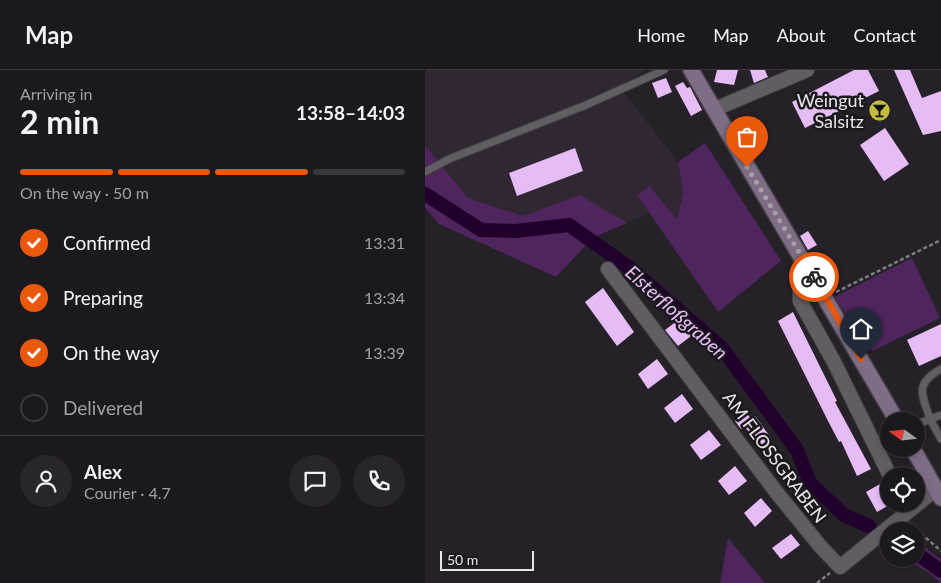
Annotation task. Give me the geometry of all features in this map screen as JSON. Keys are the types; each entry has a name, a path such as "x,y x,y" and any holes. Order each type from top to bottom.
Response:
{"main road":[{"path":"691,70 892,412"},
{"path":"918,458 938,493"}],"street":[{"path":"715,109 807,70"},
{"name":"AM FLOSSGRABEN","path":"608,269 777,493 819,546 840,567 904,512"},
{"path":"811,272 800,284 800,301 834,362 886,467"},
{"name":"AM FLOSSGRABEN","path":"925,500 938,493"}],"lane":[{"path":"425,172 449,159 587,105 664,70"},
{"path":"941,369 927,377 923,386 922,396 941,438"},
{"path":"925,421 941,415"}],"path":[{"path":"826,297 941,240"},
{"path":"904,512 919,531 941,551"}],"shaded area":[{"path":"425,70 645,70 620,87 678,162 683,193 677,219 637,195 649,213 627,223 580,196 523,216 468,198 425,145"},
{"path":"705,143 781,261 718,312 637,195 649,186 677,219 683,193 678,162"},
{"path":"425,145 468,198 523,216 580,195 627,223 594,237 556,277 439,224 425,208"},
{"path":"912,258 940,318 872,351 834,297"},
{"path":"728,538 765,583 720,583"},
{"path":"925,547 941,560 941,583 919,567 925,567"}],"building":[{"path":"717,70 738,70 734,85 714,82"},
{"path":"750,70 765,70 768,77 754,83"},
{"path":"854,70 868,70 879,91 805,128 792,102"},
{"path":"894,70 910,70 922,98 941,91 941,131 923,135"},
{"path":"666,78 672,92 658,98 652,83"},
{"path":"683,82 687,88 690,87 702,110 691,116 675,86"},
{"path":"885,128 909,164 884,181 860,145"},
{"path":"575,148 583,171 517,196 509,173"},
{"path":"808,231 817,245 808,250 800,236"},
{"path":"603,288 634,332 617,346 585,302"},
{"path":"793,312 837,401 835,402 871,469 857,476 841,441 839,442 778,321"},
{"path":"682,317 695,333 678,346 665,330"},
{"path":"941,324 941,356 919,366 907,340"},
{"path":"657,359 668,374 648,389 638,374"},
{"path":"682,394 693,409 675,423 664,408"},
{"path":"746,412 751,419 755,416 771,438 760,446 745,427 741,429 735,421"},
{"path":"709,430 721,445 701,460 690,445"},
{"path":"735,466 747,481 729,495 718,481"},
{"path":"880,484 880,510 877,512 866,492"},
{"path":"761,498 772,511 755,527 744,513"},
{"path":"791,534 800,545 781,559 772,548"}],"waterway":[{"name":"Elsterfloßgraben","path":"425,194 481,230 516,231 569,225 630,268 722,348 797,450 810,483 844,515 869,526"},
{"name":"Elsterfloßgraben","path":"925,559 941,571"}],"way so far":[{"path":"747,167 814,277"}],"place":[{"name":"Weingut Salsitz","path":"880,110"}],"route":[{"path":"814,277 861,359"}]}
